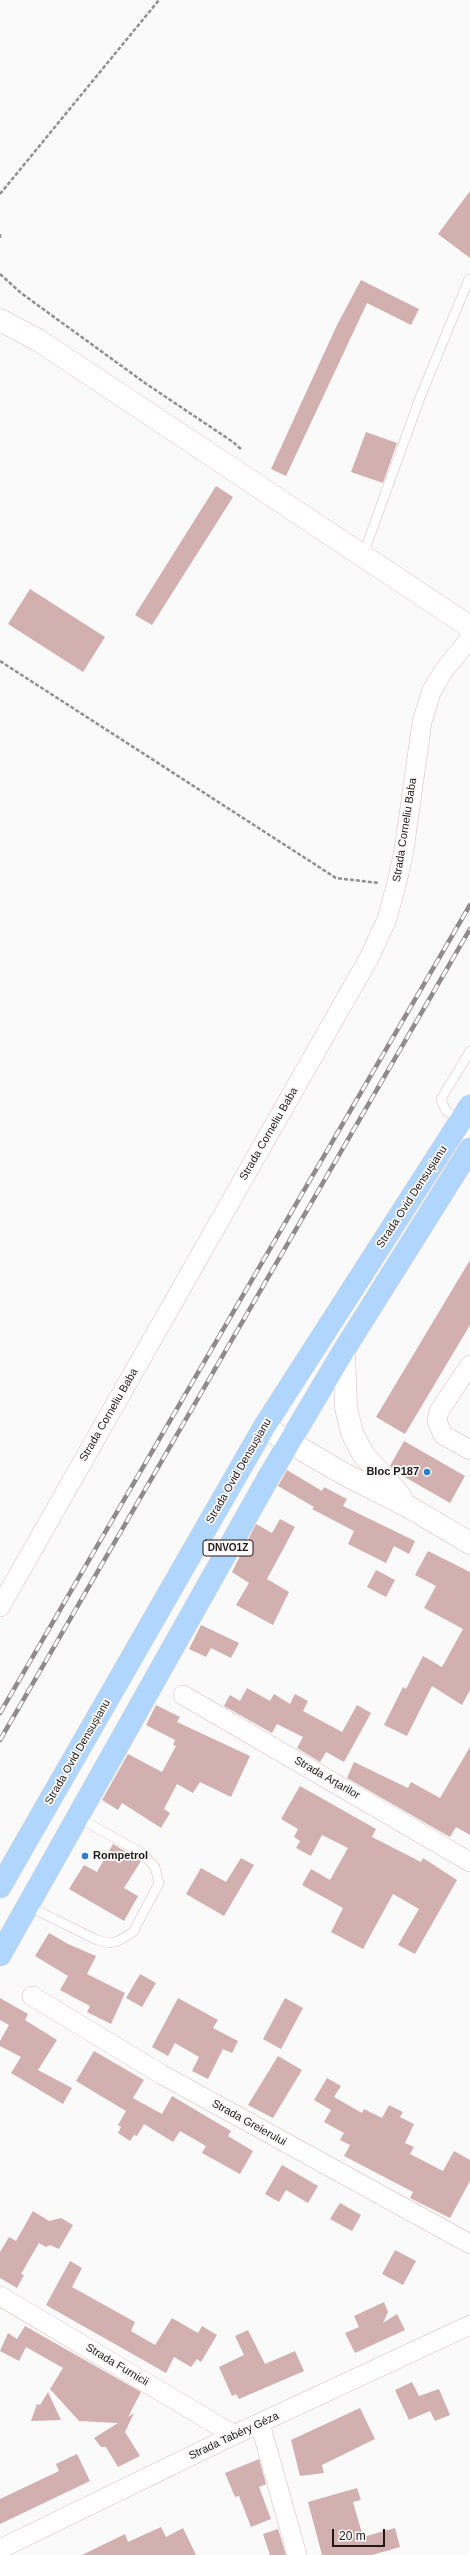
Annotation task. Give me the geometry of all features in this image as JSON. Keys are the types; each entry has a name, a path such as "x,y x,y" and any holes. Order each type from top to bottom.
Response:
{"main road":[{"path":"0,304 38,340"},
{"path":"0,320 38,340 470,627"},
{"name":"Strada Ovid Densușianu","path":"0,1887 264,1427 466,1113"},
{"name":"Strada Ovid Densușianu","path":"0,1955 290,1441 344,1350 470,1149"},
{"path":"344,1350 346,1408 352,1433 363,1454 409,1507"},
{"path":"264,1427 342,1473 409,1507 470,1544"}],"street":[{"name":"Strada Corneliu Baba","path":"0,1606 370,958 387,919 398,878 404,850 422,722 432,690 445,669 470,638"},
{"path":"470,1365 439,1411 437,1421 443,1435 470,1450"},
{"name":"Strada Arțarilor","path":"183,1694 470,1862"},
{"name":"Strada Greierului","path":"32,1996 161,2074 470,2244"},
{"name":"Strada Furnicii","path":"0,2296 234,2435"},
{"name":"Strada Tabéry Géza","path":"10,2549 234,2435 470,2325"},
{"path":"260,2423 297,2555"}],"lane":[{"path":"363,555 421,396 469,279"},
{"path":"466,1113 446,1111 441,1099 470,1051"},
{"path":"28,1906 97,1940 110,1943 118,1941 133,1932 159,1883 155,1867 142,1853 77,1817"}],"path":[{"path":"0,194 159,0"},
{"path":"0,234 0,239"},
{"path":"0,274 21,294 145,383 233,442 246,455"},
{"path":"0,661 336,878 375,884 398,878"}],"building":[{"path":"470,191 470,258 438,234"},
{"path":"361,280 419,309 411,325 367,303 286,476 271,469 337,325"},
{"path":"366,432 397,443 383,483 351,472"},
{"path":"216,486 233,497 152,625 135,615"},
{"path":"30,589 105,637 83,672 8,624"},
{"path":"470,1260 470,1325 405,1434 376,1417"},
{"name":"Bloc P187","path":"404,1441 465,1476 450,1503 396,1472 390,1466"},
{"path":"287,1470 322,1491 324,1487 347,1499 343,1506 415,1541 409,1554 394,1546 386,1563 348,1544 354,1531 312,1509 314,1507 278,1486"},
{"path":"280,1519 295,1527 267,1579 289,1592 273,1625 236,1605 249,1583 232,1572 256,1524 272,1533"},
{"path":"428,1551 470,1572 470,1690 462,1705 432,1686 407,1736 384,1725 403,1687 406,1689 423,1656 442,1667 463,1629 424,1608 436,1586 415,1575"},
{"path":"376,1570 395,1580 386,1597 367,1587"},
{"path":"201,1625 239,1643 231,1658 211,1648 206,1657 189,1649"},
{"path":"247,1688 270,1701 274,1694 290,1704 295,1694 308,1701 303,1711 342,1732 357,1705 371,1713 344,1762 326,1752 320,1762 297,1748 303,1737 277,1724 272,1733 224,1706 230,1695 240,1701"},
{"path":"156,1705 180,1717 177,1722 250,1756 231,1797 200,1782 193,1793 177,1784 164,1809 170,1813 161,1828 122,1803 118,1810 102,1800 128,1754 162,1772 176,1746 173,1745 175,1740 146,1725"},
{"path":"470,1747 470,1835 456,1827 450,1837 347,1778 354,1762 408,1788 411,1782 440,1798"},
{"path":"300,1786 376,1829 372,1837 421,1862 423,1858 457,1880 415,1954 398,1945 419,1909 393,1894 363,1949 331,1932 343,1908 302,1885 311,1869 330,1880 348,1848 322,1835 311,1856 296,1848 300,1841 294,1837 298,1829 281,1819"},
{"path":"113,1844 141,1861 124,1888 138,1896 124,1921 69,1889 84,1865 97,1872"},
{"path":"241,1858 254,1865 224,1916 186,1894 201,1868 226,1882"},
{"path":"49,1933 68,1944 96,1956 87,1974 125,1993 111,2024 87,2012 90,2006 60,1990 68,1976 35,1956"},
{"path":"140,1974 156,1983 142,2007 126,1998"},
{"path":"0,1998 28,2014 25,2020 57,2040 38,2070 72,2088 63,2104 11,2073 21,2057 0,2046 0,2041 9,2025 0,2020"},
{"path":"178,1998 218,2020 213,2028 238,2041 232,2053 223,2049 208,2079 192,2071 199,2057 175,2043 168,2056 152,2047"},
{"path":"285,1998 303,2008 281,2049 263,2039"},
{"path":"94,2051 144,2080 133,2098 162,2114 172,2096 231,2131 228,2136 253,2151 240,2174 202,2153 206,2146 180,2131 173,2142 144,2124 137,2136 134,2135 130,2141 118,2133 121,2127 118,2125 126,2111 76,2081"},
{"path":"278,2056 302,2070 273,2118 248,2105"},
{"path":"327,2078 341,2086 334,2097 362,2113 364,2109 382,2118 389,2105 403,2112 400,2117 414,2124 405,2143 414,2147 410,2154 443,2171 454,2151 470,2160 470,2181 450,2218 410,2198 413,2192 344,2156 350,2145 340,2140 344,2133 324,2122 331,2110 314,2100"},
{"path":"282,2165 318,2186 308,2203 286,2190 279,2202 265,2194"},
{"path":"340,2203 361,2215 352,2231 330,2219"},
{"path":"33,2211 49,2221 61,2218 73,2225 59,2249 50,2245 46,2247 39,2243 21,2274 24,2275 17,2288 0,2278 0,2252 9,2237 16,2241"},
{"path":"395,2250 416,2261 403,2285 382,2274"},
{"path":"70,2261 82,2268 72,2287 135,2322 131,2331 155,2345 172,2318 198,2333 202,2326 217,2335 201,2362 197,2359 191,2367 174,2357 166,2373 46,2305"},
{"path":"384,2302 388,2312 383,2323 397,2314 405,2330 355,2353 345,2333 359,2327 354,2316"},
{"path":"25,2326 141,2392 128,2417 134,2413 125,2432 140,2456 118,2467 106,2447 101,2447 94,2438 118,2423 79,2421 50,2389 63,2368 26,2347 19,2361 0,2351 8,2333 17,2339"},
{"path":"248,2330 265,2364 295,2351 304,2371 239,2399 236,2394 232,2396 219,2367 244,2355 235,2336"},
{"path":"412,2382 419,2396 439,2389 450,2415 435,2421 430,2411 409,2420 395,2390"},
{"path":"48,2392 61,2420 31,2421 37,2404 40,2405"},
{"path":"360,2408 375,2439 322,2465 324,2473 300,2476 291,2440"},
{"path":"77,2454 90,2481 0,2524 0,2499 59,2471 56,2464"},
{"path":"259,2459 266,2484 259,2487 271,2519 251,2527 239,2496 235,2497 225,2473"},
{"path":"357,2488 361,2500 353,2502 363,2537 395,2528 400,2547 372,2555 322,2555 308,2502"},
{"path":"161,2527 166,2537 183,2528 196,2555 82,2555 125,2534 128,2542"},
{"path":"278,2529 286,2555 270,2555 263,2534"}],"railway":[{"path":"0,1713 470,905"},
{"path":"0,1740 470,929"}],"place":[{"name":"Bloc P187","path":"427,1472"},
{"name":"Rompetrol","path":"85,1856"}]}
